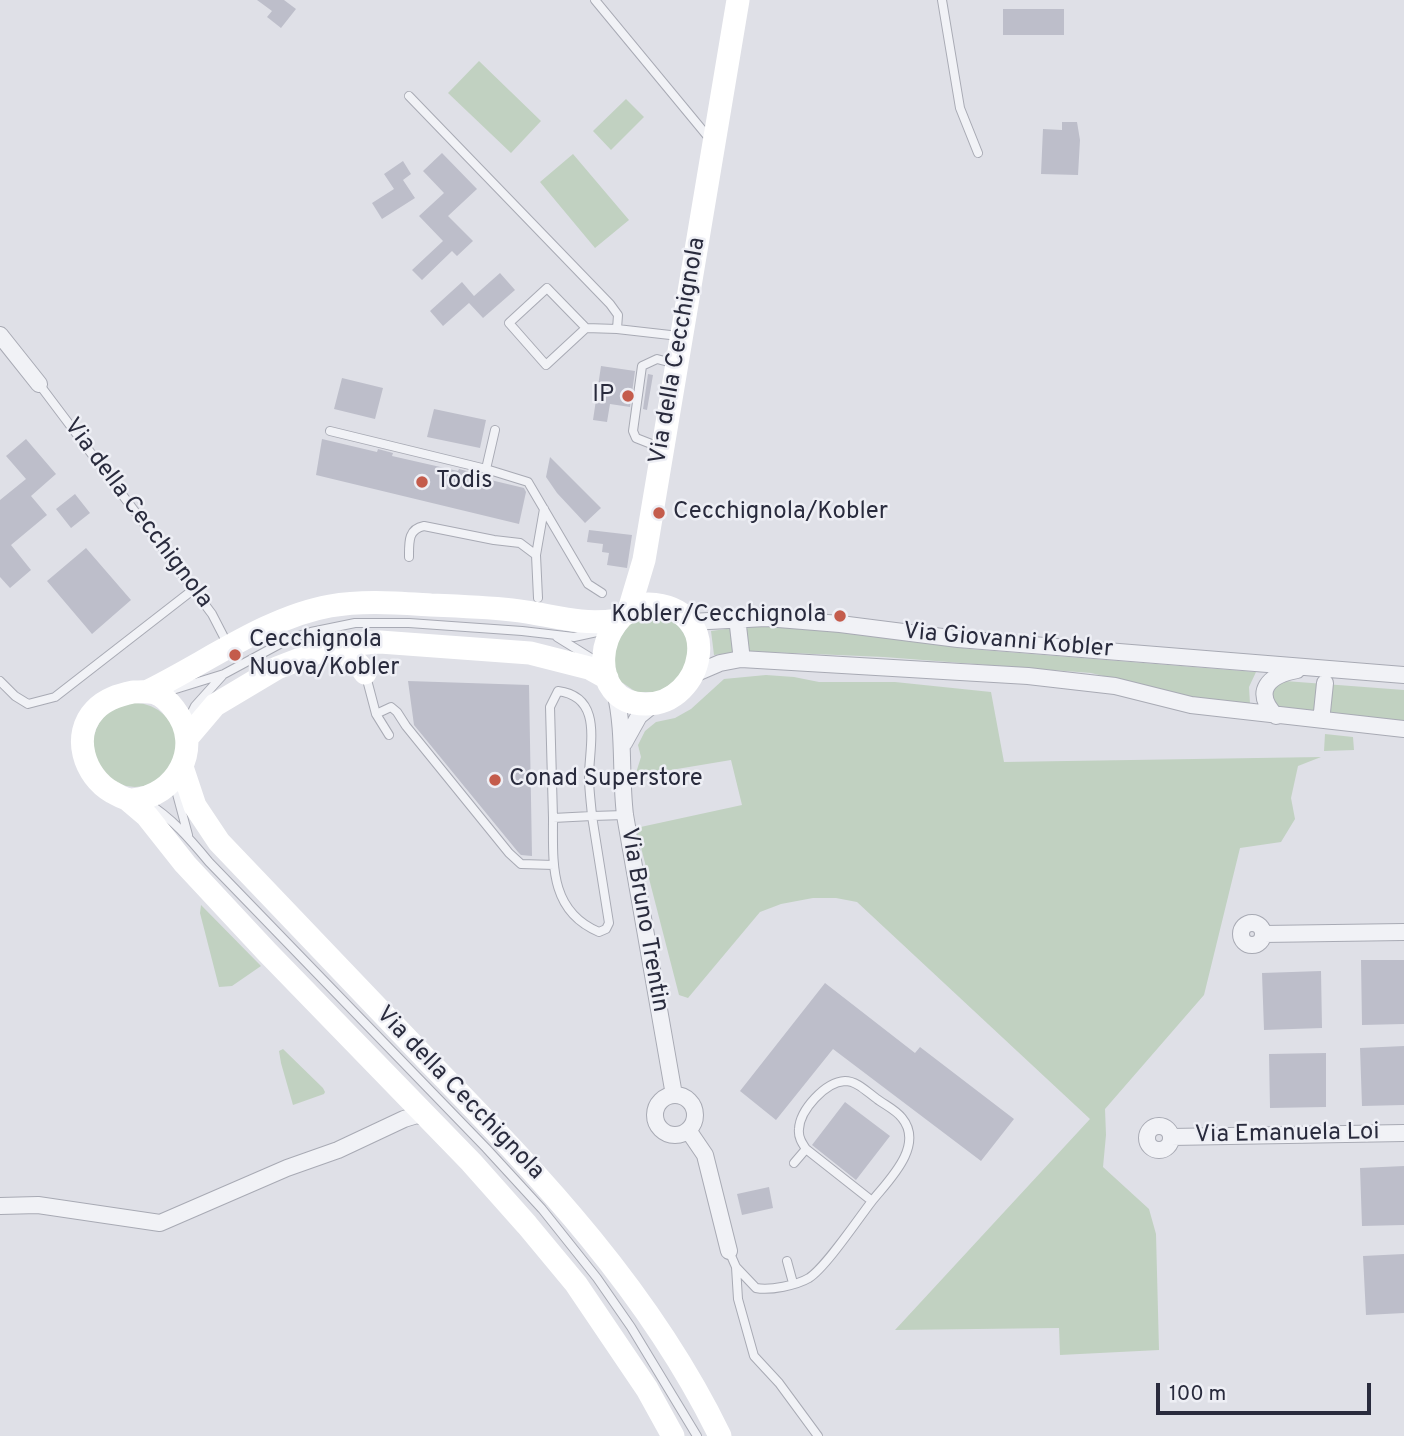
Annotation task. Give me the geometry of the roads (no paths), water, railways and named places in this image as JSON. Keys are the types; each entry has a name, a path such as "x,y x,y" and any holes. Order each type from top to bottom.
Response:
{"street":[{"name":"Via della Cecchignola","path":"620,619 644,560 738,0"},
{"path":"0,335 39,384"},
{"path":"644,560 657,593 667,606"},
{"path":"151,693 281,621 331,605 366,602 511,610 522,608 538,598 553,626"},
{"path":"186,732 215,705 277,667 315,652 354,644 447,646 474,664 499,650 549,657 590,668 608,678 630,702 640,704 655,703 674,694 692,675 699,657 697,636 690,622 667,606 648,604 620,619 553,626 511,610"},
{"name":"Via Giovanni Kobler","path":"690,622 765,618 1326,676 1404,675"},
{"path":"608,678 603,649 620,619"},
{"path":"738,626 741,652"},
{"path":"315,652 338,652 356,660 365,673 377,652 399,644"},
{"name":"Via Giovanni Kobler","path":"692,675 720,663 741,659 918,668 1095,683 1191,705 1404,729"},
{"name":"Via Giovanni Kobler","path":"1276,716 1268,707 1264,696 1270,680 1281,673 1296,670 1326,676"},
{"path":"1322,712 1326,676"},
{"name":"Via Bruno Trentin","path":"608,678 623,745 621,772 625,815 674,1095"},
{"path":"133,692 151,693 169,702 178,712 186,732 187,749 180,772 167,787 133,799 101,786 91,774 83,748 86,721 95,709 107,700 133,692"},
{"name":"Via Bruno Trentin","path":"623,745 639,716 655,703"},
{"name":"Via della Cecchignola","path":"180,772 195,806 219,842 562,1202 656,1326 720,1436"},
{"name":"Via della Cecchignola","path":"133,799 185,864 471,1162 576,1284 647,1389 673,1436"},
{"path":"1263,934 1404,932"},
{"path":"373,1132 397,1110 401,1092 396,1085"},
{"path":"674,1095 689,1100 694,1107 694,1124 688,1130 673,1135 665,1132 656,1118 659,1103 674,1095"},
{"path":"3,1210 38,1205 160,1223 416,1115 433,1124"},
{"path":"688,1130 702,1147 707,1161 729,1251"},
{"name":"Via Emanuela Loi","path":"1171,1137 1404,1133"}],"lane":[{"path":"595,0 714,143"},
{"path":"942,0 960,108 978,153"},
{"path":"409,96 610,303 618,315 617,329"},
{"path":"586,328 546,365 509,323 547,288 586,328 682,336"},
{"path":"662,448 636,438 633,431 642,366 657,359 676,364"},
{"name":"Via della Cecchignola","path":"39,384 194,589 221,627 229,648"},
{"path":"486,469 495,430"},
{"path":"330,431 486,469 527,482 532,486 588,584 602,593"},
{"path":"538,598 536,555 544,509"},
{"path":"409,556 410,535 417,527 424,526 520,543 536,555"},
{"path":"0,681 28,704 55,696 194,589"},
{"path":"151,693 174,691 225,674 289,639 355,623 409,623 522,631 553,626 608,678"},
{"path":"365,673 376,714 389,735"},
{"path":"186,732 195,706 225,674"},
{"path":"558,691 573,696 592,720 589,779 592,816 609,923 606,929 599,932 585,926 570,910 555,882 554,865 550,706 558,691"},
{"path":"376,714 391,708 397,712 405,726 509,853 521,864 554,865"},
{"name":"Via della Cecchignola","path":"180,772 177,794 187,835"},
{"name":"Via della Cecchignola","path":"133,799 164,813 187,835 209,862 542,1209 597,1278 631,1327 697,1436"},
{"path":"553,818 625,815"},
{"path":"729,1251 736,1267 751,1285 758,1289 805,1280 818,1270 872,1201 908,1151 909,1132 901,1116 857,1084 839,1082 818,1096 802,1120 799,1135 806,1149 872,1201"},
{"path":"794,1163 806,1149"},
{"path":"787,1261 793,1283"},
{"path":"736,1267 738,1299 754,1356 818,1436"}],"place":[{"name":"IP","path":"628,396"},
{"name":"Todis","path":"422,482"},
{"name":"Cecchignola/Kobler","path":"659,513"},
{"name":"Kobler/Cecchignola","path":"840,616"},
{"name":"Cecchignola Nuova/Kobler","path":"235,655"},
{"name":"Conad Superstore","path":"495,780"}]}
